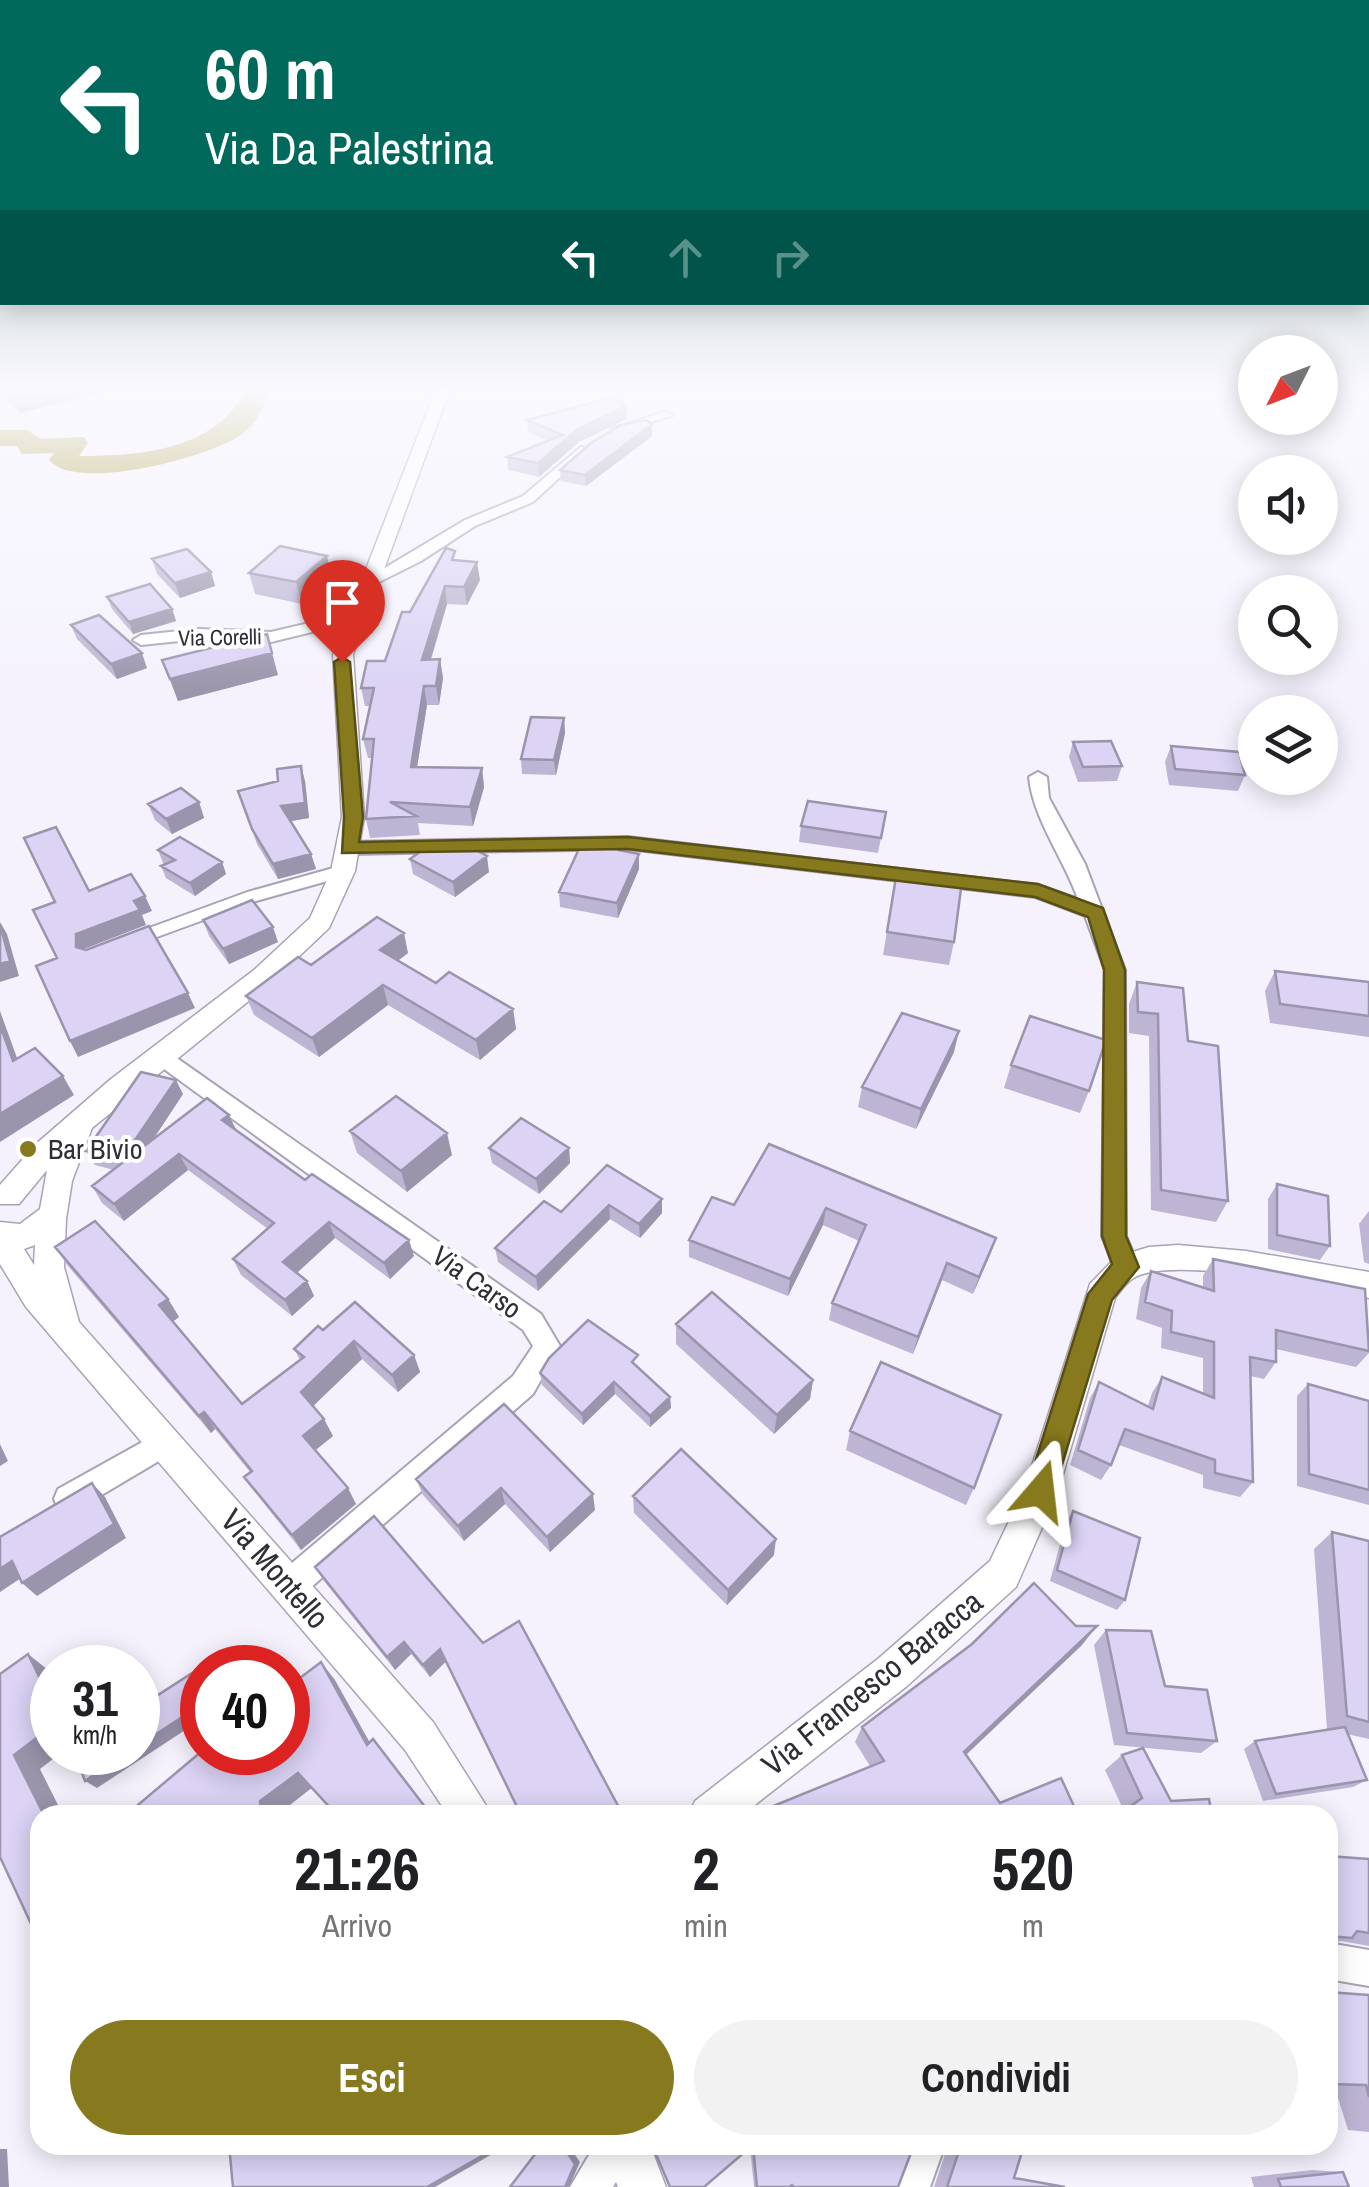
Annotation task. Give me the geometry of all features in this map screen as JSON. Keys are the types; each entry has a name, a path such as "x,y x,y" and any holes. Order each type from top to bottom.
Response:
{"street":[{"name":"Via Montello","path":"3,1198 46,1152 320,922 343,871 354,817 342,662 402,491"},
{"path":"370,581 416,558 470,522 528,500 538,491"},
{"name":"Via Corelli","path":"141,640 199,634 271,636 356,617"},
{"path":"1038,776 1040,798 1096,912 1115,970 1114,1236 1126,1267 1193,1260 1369,1285"},
{"path":"349,848 628,843 1038,890 1096,912"},
{"name":"Via Carso","path":"161,1055 532,1322 547,1346 523,1385 290,1585"},
{"name":"Via Montello","path":"68,1330 49,1267 52,1208 63,1166 88,1116"},
{"path":"0,1236 23,1237 52,1208 34,1188 3,1198"},
{"name":"Via Montello","path":"0,1236 22,1278 419,1736 465,1805"},
{"name":"Via Francesco Baracca","path":"722,1805 893,1672 1003,1574 1041,1491 1101,1294 1126,1267"},
{"path":"46,1512 164,1442"},
{"path":"1338,1963 1367,1970"},
{"path":"590,2187 611,2155"},
{"path":"630,2155 642,2187"},
{"path":"910,2187 922,2155"}],"lane":[{"path":"126,943 250,896 343,871"}],"building":[{"path":"280,546 327,556 296,582 249,573"},
{"path":"446,548 455,551 452,560 477,562 464,587 445,586 422,660 440,659 436,686 424,686 411,767 482,768 470,807 390,802 416,816 366,819 374,739 363,739 374,688 361,688 367,661 385,661 402,612 410,612"},
{"path":"187,549 211,572 175,583 152,559"},
{"path":"150,584 172,609 129,622 107,597"},
{"path":"99,615 142,653 111,664 71,625"},
{"path":"267,634 272,653 170,679 162,660"},
{"path":"531,717 564,718 554,760 521,759"},
{"path":"1111,741 1122,766 1083,767 1073,742"},
{"path":"1171,746 1238,752 1238,774 1175,769"},
{"path":"301,766 305,803 281,806 311,854 273,864 252,829 238,791 278,781 277,769"},
{"path":"181,788 199,802 166,819 148,804"},
{"path":"808,801 886,812 881,838 801,826"},
{"path":"56,827 89,891 131,874 145,896 134,901 140,910 76,934 76,947 86,950 149,926 188,993 70,1041 36,966 57,958 33,910 55,902 24,838"},
{"path":"180,837 222,862 190,883 161,866 175,860 158,850"},
{"path":"584,838 623,841 619,850 639,854 617,903 559,892"},
{"path":"457,840 487,856 453,882 410,859 435,841"},
{"path":"897,871 962,881 954,942 887,932"},
{"path":"252,900 273,927 223,949 203,920"},
{"path":"377,917 404,933 380,950 436,983 449,972 513,1009 476,1040 383,985 312,1038 246,996 298,957 311,965"},
{"path":"0,925 10,961 0,964"},
{"path":"1275,971 1369,982 1369,1016 1280,1004"},
{"path":"1137,982 1183,988 1188,1041 1218,1046 1228,1201 1161,1190 1158,1014 1138,1012"},
{"path":"902,1013 959,1031 921,1109 862,1087"},
{"path":"1030,1016 1106,1040 1089,1091 1011,1065"},
{"path":"0,1025 13,1061 35,1048 63,1076 0,1114"},
{"path":"141,1072 176,1080 122,1159 86,1151"},
{"path":"396,1096 447,1133 401,1171 350,1131"},
{"path":"207,1098 229,1115 222,1120 305,1180 312,1174 409,1240 384,1263 329,1222 283,1262 307,1281 285,1300 233,1259 274,1223 179,1154 114,1204 92,1186"},
{"path":"521,1118 569,1148 536,1179 489,1148"},
{"path":"769,1144 996,1238 979,1277 947,1263 918,1337 832,1303 866,1225 826,1208 790,1279 689,1240 712,1197 734,1205"},
{"path":"607,1165 662,1199 639,1224 609,1205 536,1277 495,1248 544,1201 561,1212"},
{"path":"1277,1184 1328,1196 1330,1246 1277,1235"},
{"path":"95,1221 168,1299 159,1305 242,1404 304,1357 294,1349 318,1326 323,1330 355,1302 414,1355 392,1375 354,1341 301,1392 324,1419 303,1436 348,1488 292,1535 244,1477 252,1471 204,1412 199,1416 55,1247"},
{"path":"1213,1259 1365,1289 1369,1351 1276,1330 1276,1362 1250,1357 1253,1482 1215,1473 1215,1460 1125,1429 1111,1465 1078,1450 1099,1382 1153,1409 1162,1377 1214,1398 1214,1342 1171,1332 1172,1311 1145,1302 1151,1271 1214,1291"},
{"path":"712,1292 813,1380 777,1415 676,1324"},
{"path":"588,1320 638,1355 632,1362 670,1397 650,1416 614,1382 582,1414 540,1373 549,1358"},
{"path":"881,1362 1001,1415 974,1488 850,1431"},
{"path":"1308,1384 1369,1401 1369,1490 1309,1474"},
{"path":"504,1404 593,1494 547,1537 501,1488 458,1526 416,1479"},
{"path":"681,1449 776,1539 728,1590 633,1496"},
{"path":"92,1483 114,1524 22,1583 12,1561 0,1569 0,1537"},
{"path":"1073,1511 1140,1538 1125,1600 1057,1570"},
{"path":"374,1516 483,1643 519,1621 618,1805 516,1805 440,1649 423,1665 404,1642 387,1657 315,1567"},
{"path":"1332,1532 1369,1541 1369,1722 1347,1716"},
{"path":"1034,1583 1076,1626 1097,1626 964,1752 1000,1803 1061,1778 1073,1805 776,1805 884,1761 862,1727 972,1644"},
{"path":"1106,1630 1151,1631 1165,1686 1207,1690 1217,1741 1127,1733"},
{"path":"28,1654 30,1743 14,1755 39,1805 30,1805 30,1922 0,1857 0,1674"},
{"path":"321,1662 367,1745 373,1739 424,1805 328,1805 300,1775 310,1775 310,1670"},
{"path":"180,1681 180,1718 160,1732 160,1694"},
{"path":"1345,1727 1367,1780 1276,1794 1255,1741"},
{"path":"1143,1748 1171,1801 1209,1799 1210,1805 1132,1805 1142,1798 1122,1755"},
{"path":"180,1770 180,1775 295,1775 260,1801 260,1805 138,1805"},
{"path":"1338,1857 1369,1859 1369,1933 1357,1931 1352,1938 1338,1937"},
{"path":"1338,1993 1369,1995 1369,2097 1366,2085 1338,2084"},
{"path":"230,2155 483,2155 427,2187 233,2187"},
{"path":"534,2155 569,2155 575,2164 565,2187 510,2187"},
{"path":"656,2155 741,2155 704,2187 670,2187"},
{"path":"754,2155 910,2155 898,2187 757,2187"},
{"path":"958,2155 1021,2155 1014,2178 1065,2187 947,2187"},
{"path":"1343,2172 1349,2187 1281,2187 1278,2179"}],"place":[{"name":"Bar Bivio","path":"28,1149"}],"route":[{"path":"342,662 354,817 349,848 628,843 1038,890 1096,912 1115,970 1114,1236 1126,1267 1110,1279 1101,1294 1041,1491"}]}
